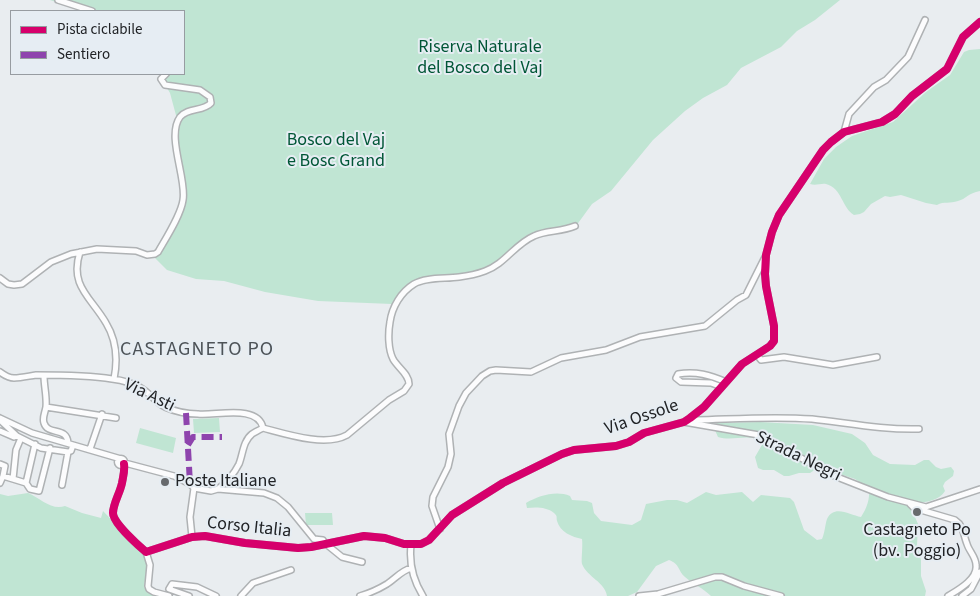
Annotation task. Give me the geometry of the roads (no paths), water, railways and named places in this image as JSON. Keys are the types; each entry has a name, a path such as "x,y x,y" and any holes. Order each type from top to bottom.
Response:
{"street":[{"path":"58,0 89,10"},
{"path":"844,132 849,114 874,87 886,80 908,57 925,20"},
{"path":"440,529 432,506 433,497 448,467 450,454 449,434 466,393 482,376 496,370 531,372 561,358 606,350 640,337 705,326 746,295 766,255 774,224 823,150 844,132 882,122 895,114 912,96 947,69 963,37 980,22"},
{"path":"0,278 8,284 22,284 51,262 80,252 97,249 155,254 164,242 180,212 184,199 176,141 178,121 186,113 207,107 211,103 210,97 200,90 165,86 161,79 165,75"},
{"path":"218,489 233,474 248,438 252,433 263,428 293,436 320,439 340,438 347,435 389,400 404,392 409,384 408,377 392,359 390,351 390,322 394,307 403,294 414,284 485,271 504,260 535,235 561,232 574,226"},
{"path":"80,252 76,263 76,276 86,296 106,323 114,338 117,357 114,379"},
{"name":"Via Ossole","path":"411,545 421,544 429,540 452,515 503,483 562,454 574,450 616,446 629,442 644,433 684,422 704,407 742,364 770,346 774,341 774,326 766,286 766,255"},
{"path":"757,354 761,360 784,357 833,365 877,357"},
{"name":"Via Asti","path":"0,372 12,378 77,376 114,379 143,389 168,408 198,414 219,415 242,412 258,419 263,428"},
{"path":"702,373 724,385 711,382 682,382 676,378 678,374 702,373"},
{"path":"44,376 46,407 43,420 44,425 47,428 65,434 71,444 71,451 68,452 62,485"},
{"path":"46,407 102,414 116,418"},
{"path":"90,449 102,414"},
{"path":"690,418 696,420 780,417 896,430 920,429"},
{"path":"0,419 32,433 90,449 122,463 174,476 194,488 211,491 218,489 264,493 277,498 288,507 314,539 323,540 342,557 362,562"},
{"path":"0,419 19,437"},
{"name":"Strada Negri","path":"684,422 759,435 832,475 888,498 909,504 926,507 980,489"},
{"path":"0,431 14,437 19,437 41,448 68,452"},
{"path":"13,479 19,437"},
{"path":"26,483 35,444"},
{"path":"3,476 26,483 30,489 39,491 50,448"},
{"path":"122,463 123,474 120,493 113,512 114,518 146,552 150,565 149,589 169,596"},
{"path":"0,464 4,466 0,483"},
{"path":"192,537 190,517 194,488"},
{"name":"Strada Negri","path":"909,504 914,508 948,517 960,524 966,543 980,564"},
{"name":"Corso Italia","path":"146,552 192,537 215,537 245,543 298,548 364,536 385,538 411,545"},
{"path":"411,545 411,568 417,586 423,596"},
{"path":"948,596 970,579 976,568 974,557"},
{"path":"360,596 373,592 389,583 403,570 411,568"},
{"path":"241,596 253,584 291,570"},
{"path":"962,596 971,589 980,572"},
{"path":"640,596 658,594 715,577 722,577 744,586 781,596"},
{"path":"189,596 169,588 172,584 197,587 216,596"}],"place":[{"name":"Poste Italiane","path":"165,482"},
{"name":"Castagneto Po (bv. Poggio)","path":"917,512"}],"district":[{"name":"CASTAGNETO PO","path":"197,351"}],"park label":[{"name":"Riserva Naturale del Bosco del Vaj","path":"480,58"},
{"name":"Bosco del Vaj e Bosc Grand","path":"336,151"}]}
